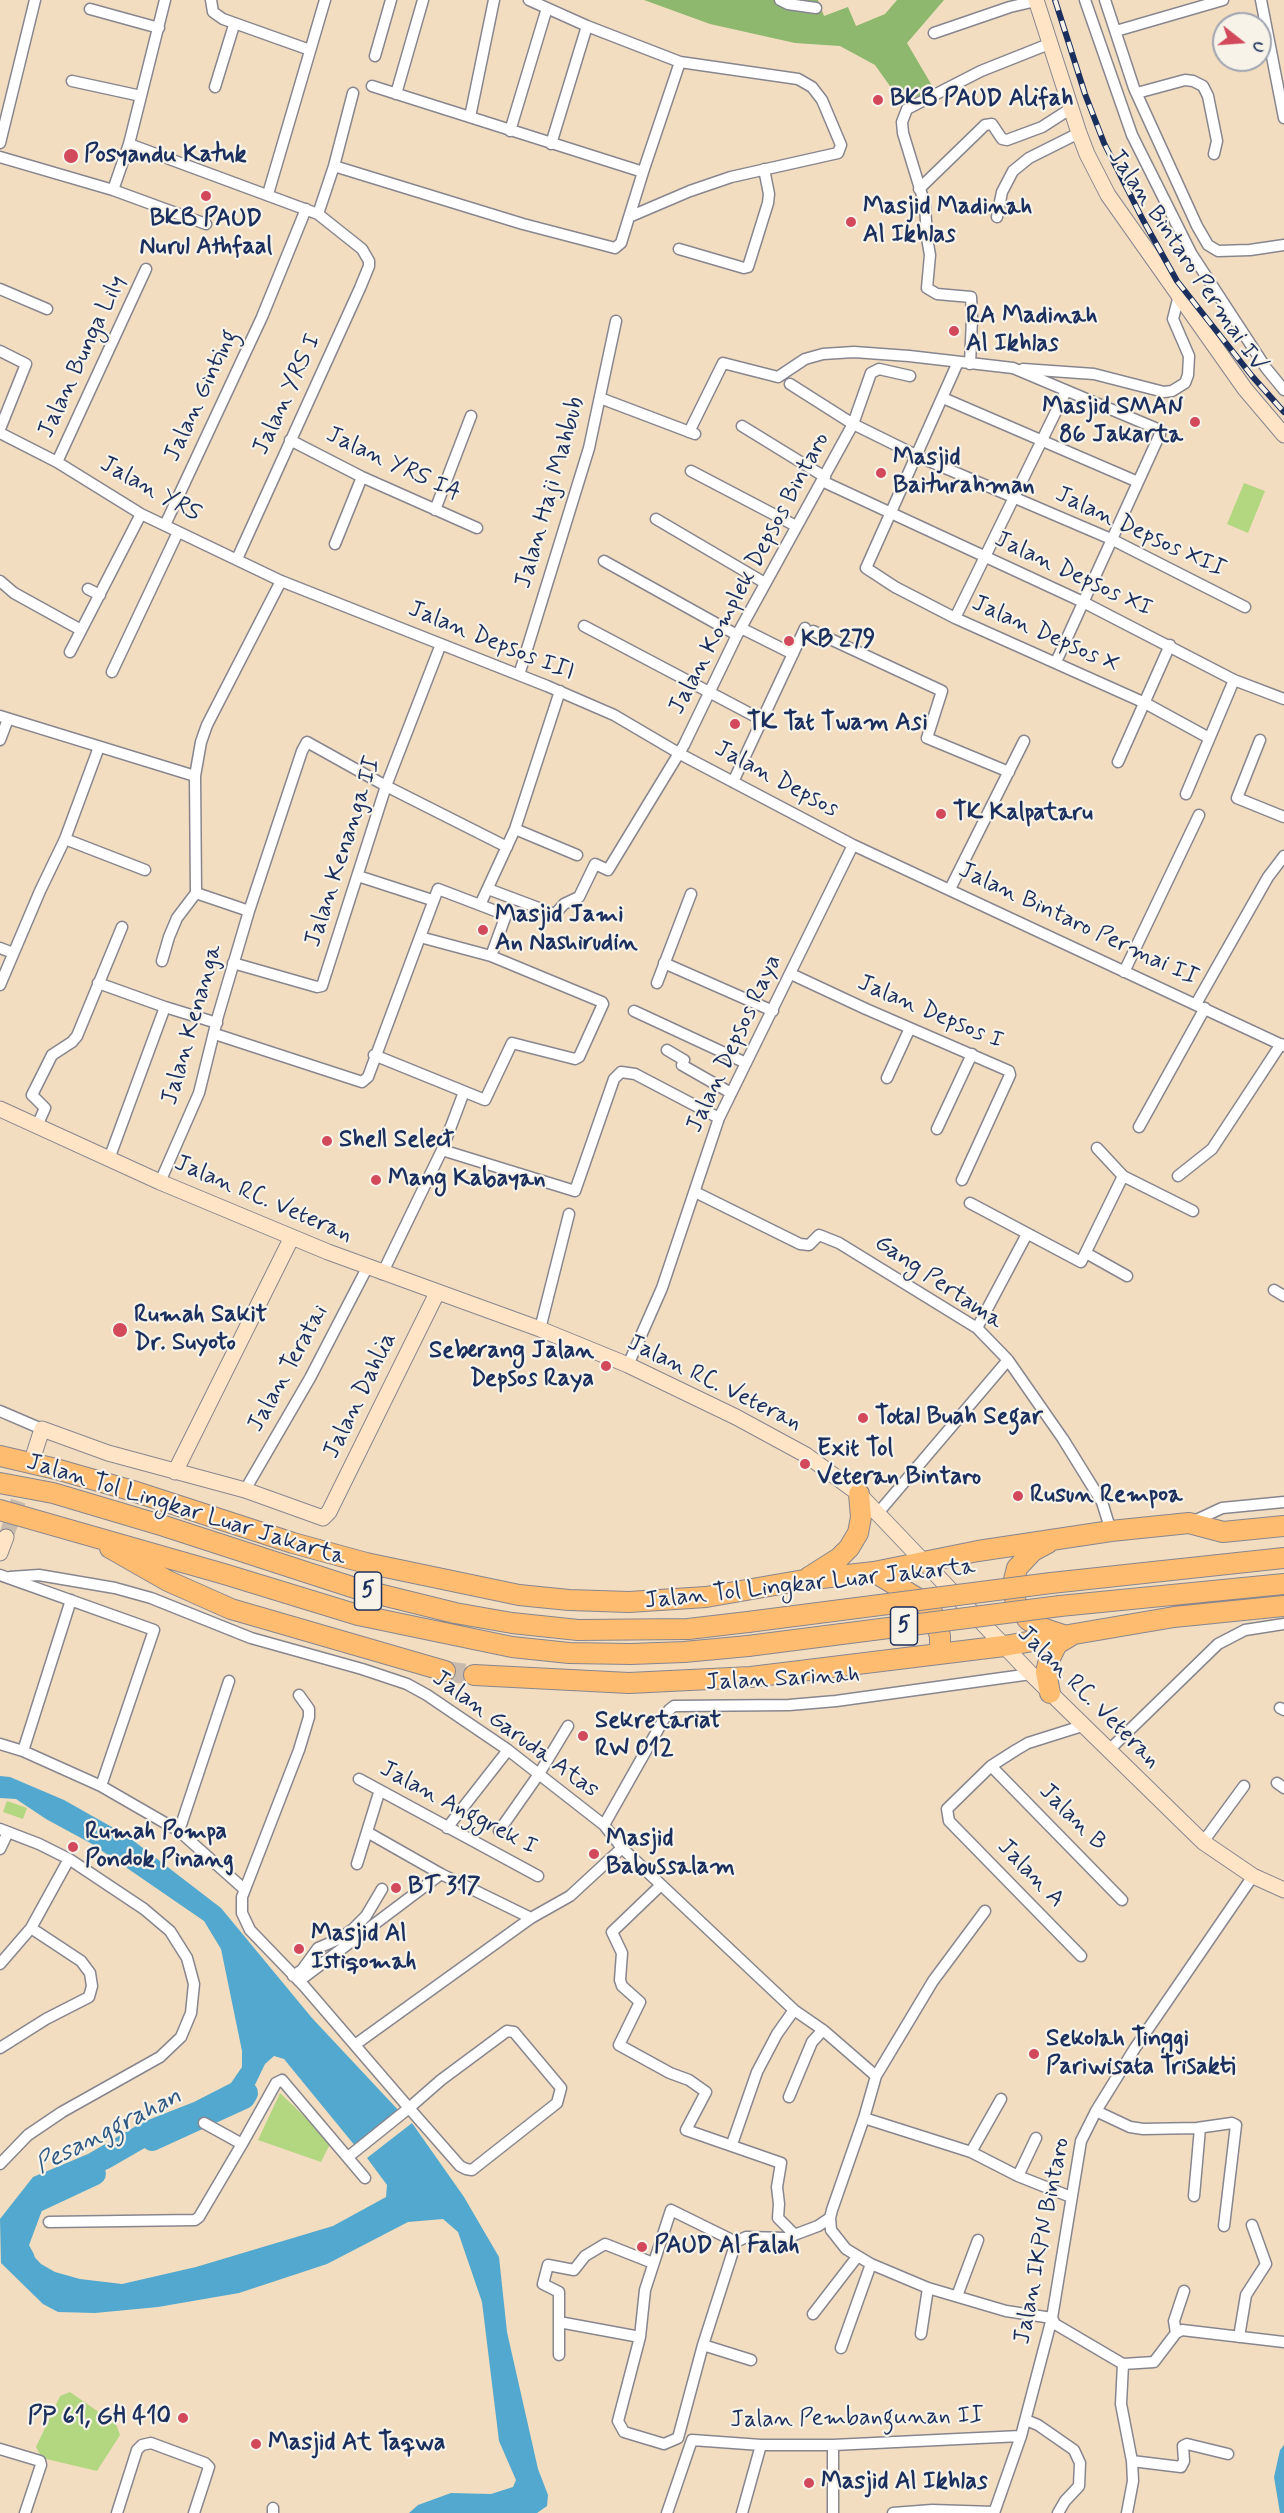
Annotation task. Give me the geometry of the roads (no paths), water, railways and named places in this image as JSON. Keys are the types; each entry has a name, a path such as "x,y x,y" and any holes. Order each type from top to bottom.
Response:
{"highway":[{"path":"0,1456 133,1491 293,1543 366,1563 519,1595 569,1600 629,1602 706,1597 804,1580 874,1572 978,1551 1111,1531 1189,1523 1222,1532 1284,1526"},
{"name":"Jalan Tol Lingkar Luar Jakarta","path":"0,1483 53,1493 164,1526 358,1589 455,1613 512,1623 578,1630 688,1629 748,1623 1051,1583 1284,1558"},
{"path":"804,1580 832,1563 849,1548 858,1533 861,1517 859,1494"},
{"name":"Jalan Tol Lingkar Luar Jakarta","path":"0,1510 82,1532 358,1615 512,1647 569,1653 631,1654 748,1647 1060,1606 1284,1584"},
{"path":"82,1532 168,1581 231,1609 445,1671"},
{"path":"1052,1541 1033,1551 1017,1568 1013,1584 1016,1604 1028,1620 1045,1629 1069,1635"},
{"path":"874,1572 916,1597 932,1612 938,1624 940,1654"},
{"path":"474,1675 568,1681 682,1682 752,1677 1004,1646 1174,1617 1284,1606"},
{"path":"1050,1693 1046,1672 1048,1660 1057,1644 1069,1635"}],"main road":[{"name":"Jalan Bintaro Permai IV","path":"1036,1 1078,134 1108,195 1245,389 1284,435"},
{"name":"Jalan RC. Veteran","path":"0,1109 160,1182 382,1274 540,1329 628,1365 806,1455 859,1494 878,1512 922,1561 1082,1726 1203,1842 1252,1876 1284,1890"},
{"path":"176,1472 292,1237"},
{"name":"Jalan Dahlia","path":"245,1490 323,1518 329,1512 436,1293"},
{"path":"34,1454 42,1428 108,1453 245,1490"},
{"path":"0,1552 6,1537"}],"street":[{"path":"0,143 35,0"},
{"path":"113,190 129,144 165,0"},
{"path":"211,0 212,10 216,15 234,25 310,50"},
{"path":"268,194 325,0"},
{"path":"375,56 391,0"},
{"path":"396,94 423,0"},
{"path":"470,117 494,0"},
{"path":"529,0 587,26 680,62 798,79 816,90 841,145 841,151 830,155 764,169 690,190 629,217"},
{"path":"780,0 788,4 816,8"},
{"path":"1085,0 1132,135 1191,253 1266,368 1284,390"},
{"path":"1105,0 1137,93 1197,226 1210,247 1218,251 1250,250 1284,245"},
{"path":"1116,31 1201,3 1223,0"},
{"path":"1261,0 1284,118"},
{"path":"934,33 1010,7 1036,1"},
{"path":"510,131 547,8"},
{"path":"90,9 159,28"},
{"path":"215,87 234,25"},
{"path":"551,144 587,26"},
{"path":"892,513 943,398 964,363 972,319 971,297 937,294 929,290 925,205 903,133 902,122 907,109 981,71 1049,44"},
{"path":"334,165 524,224 611,248 619,247 680,62"},
{"path":"1137,93 1185,80 1203,86 1208,96 1217,141 1214,154"},
{"path":"72,81 141,96"},
{"path":"372,86 643,172"},
{"path":"129,144 318,214 353,93"},
{"path":"919,189 985,125 992,124 1002,139 1007,140 1042,127 1070,109"},
{"path":"998,217 1002,192 1013,171 1029,158 1078,134"},
{"path":"0,157 113,190 206,224"},
{"path":"679,249 744,268 748,267 768,203 769,194 764,169"},
{"name":"Jalan Ginting","path":"165,525 262,316 306,209"},
{"name":"Jalan YRS I","path":"237,559 369,266 368,257 362,249 318,214"},
{"name":"Jalan Bunga Lily","path":"57,462 146,269"},
{"path":"0,289 47,309"},
{"path":"600,398 692,433 723,363 778,377 805,359 823,354 879,353 1013,368 1094,374 1164,392 1172,391 1185,383 1188,375 1189,356 1173,319 1179,295"},
{"name":"Jalan Haji Mahbub","path":"519,675 578,489 616,321"},
{"path":"0,351 26,364 0,431"},
{"path":"1013,368 1160,430 1056,662"},
{"name":"Jalan Komplek Depsos Bintaro","path":"488,889 552,913 579,897 595,864 608,870 682,749 765,583 853,424 871,373 874,369 890,370 910,376"},
{"name":"Jalan Depsos XII","path":"790,384 853,424 917,455 1111,540 1245,607"},
{"path":"956,618 1066,391"},
{"path":"943,398 1138,482"},
{"path":"435,510 471,416"},
{"name":"Jalan Depsos XI","path":"742,426 823,479 1083,602 1234,680 1282,694"},
{"name":"Jalan YRS","path":"0,431 57,462 141,514 281,581"},
{"name":"Jalan YRS IA","path":"290,440 362,477 477,528"},
{"path":"691,471 796,526"},
{"path":"335,544 362,477"},
{"name":"Jalan Depsos X","path":"892,513 866,568 895,587 956,618 1056,662 1209,738"},
{"path":"70,652 141,514"},
{"path":"656,519 765,583"},
{"path":"112,672 178,532"},
{"path":"604,561 740,632 793,654"},
{"path":"0,581 14,593 81,630"},
{"path":"162,961 177,918 196,893 195,776 201,742 207,725 281,581"},
{"name":"Jalan Depsos III","path":"281,581 560,691 682,749"},
{"path":"88,589 100,595"},
{"path":"584,626 762,720"},
{"path":"733,782 793,654 809,629 942,691 927,738 1010,772"},
{"name":"Jalan Kenanga II","path":"233,963 321,987 386,786 441,644"},
{"path":"1118,762 1170,645"},
{"path":"1186,794 1234,680"},
{"path":"480,905 515,829 560,691"},
{"path":"0,740 4,717 195,776"},
{"path":"1260,740 1237,798 1284,817"},
{"path":"950,889 1024,741"},
{"name":"Jalan Kenanga","path":"160,1182 199,1093 249,911 302,751 307,742 386,786 507,847"},
{"path":"0,985 65,839 99,747"},
{"name":"Jalan Depsos","path":"682,749 733,782 853,845"},
{"path":"1124,972 1199,815"},
{"path":"515,829 577,855"},
{"path":"65,839 145,870"},
{"name":"Jalan Bintaro Permai II","path":"853,845 1282,1045"},
{"name":"Jalan Depsos Raya","path":"628,1365 662,1288 719,1118 853,845"},
{"path":"1139,1127 1268,877 1284,856"},
{"path":"358,876 432,900"},
{"path":"98,983 359,1082 365,1081 368,1077 374,1055 437,890 440,889 506,915 491,956"},
{"path":"196,893 249,911"},
{"path":"657,983 691,894"},
{"path":"37,1126 45,1108 32,1095 52,1054 72,1042 77,1036 122,927"},
{"path":"374,1055 486,1099 513,1043 575,1059 579,1057 603,1004 491,956 420,937"},
{"path":"0,948 13,953"},
{"path":"664,963 773,1011"},
{"name":"Jalan Depsos I","path":"791,974 1009,1070 1010,1074 962,1180"},
{"path":"109,1159 165,1007"},
{"path":"634,1011 746,1063"},
{"path":"887,1078 910,1028"},
{"path":"1178,1176 1212,1149 1282,1045"},
{"path":"667,1050 684,1060 682,1065 731,1093"},
{"path":"937,1130 972,1054"},
{"path":"442,1150 574,1191 614,1079 621,1072 635,1074 719,1118"},
{"path":"382,1274 442,1150 464,1092"},
{"path":"1097,1148 1123,1176 1193,1211"},
{"path":"969,1203 1081,1262 1123,1176"},
{"name":"Gang Pertama","path":"695,1192 800,1244 809,1245 819,1235 839,1243 977,1328 1008,1360 1091,1483 1102,1502 1111,1531"},
{"path":"540,1329 569,1214"},
{"path":"977,1328 1027,1234"},
{"path":"1086,1253 1126,1276"},
{"name":"Jalan Teratai","path":"245,1490 310,1378 368,1268"},
{"path":"878,1512 1008,1360"},
{"path":"0,1411 42,1428"},
{"path":"1189,1523 1222,1508 1284,1502"},
{"path":"5,1576 154,1630 100,1786"},
{"name":"Jalan Garuda Atas","path":"5,1576 49,1576 115,1588 151,1598 251,1638 407,1684 427,1695 508,1750 604,1825 622,1848 794,2010 823,2030 876,2076"},
{"path":"23,1751 71,1600"},
{"path":"1108,1751 1218,1644 1245,1630 1284,1624"},
{"name":"Jalan Sarinah","path":"604,1825 669,1710 674,1706 789,1705 836,1701 1031,1674"},
{"path":"179,1831 229,1681"},
{"path":"299,1695 309,1709 309,1717 299,1750 244,1889 241,1905 247,1925 356,2044 405,2111 460,2166 472,2170 557,2103 561,2088 514,2032 507,2031 441,2080 405,2111 348,2157"},
{"path":"498,1831 539,1774 568,1726"},
{"path":"991,1766 1028,1743 1082,1726"},
{"path":"0,1744 23,1751 100,1786 179,1831 244,1889"},
{"path":"447,1828 508,1750"},
{"name":"Jalan A","path":"991,1766 947,1809 949,1821 1081,1956"},
{"name":"Jalan B","path":"991,1766 1122,1900"},
{"name":"Jalan Anggrek I","path":"359,1779 538,1876"},
{"path":"1203,1842 1244,1786"},
{"name":"Jalan Anggrek I","path":"357,1864 378,1796"},
{"path":"0,1848 4,1830 69,1859 112,1885 170,1931 187,1958 194,1984 191,2013 181,2037 160,2057 62,2112 28,2135 0,2164"},
{"path":"368,1833 441,1874 531,1918"},
{"path":"356,2044 531,1918 570,1896 622,1848"},
{"path":"0,1964 31,1928 69,1859"},
{"path":"296,1978 441,1874"},
{"name":"Jalan IKPN Bintaro","path":"994,2512 1026,2420 1052,2318 1082,2141 1096,2111 1135,2048 1252,1876"},
{"path":"661,1885 612,1932 622,1953 620,1980 622,1986 640,2002 619,2043 620,2047 670,2073 689,2080 706,2092 686,2130 732,2144 781,2163 777,2187 778,2218 795,2235"},
{"path":"296,1978 318,1948 339,1939 366,1916 382,1889"},
{"path":"985,1911 933,1981 876,2076 830,2218 831,2230 837,2240 857,2257 928,2288 1006,2311 1052,2318 1055,2324 1123,2364 1154,2362 1176,2333 1182,2330 1284,2342"},
{"path":"0,2048 46,2019 89,1997 93,1986 90,1973 81,1961 31,1928"},
{"path":"732,2144 757,2072 777,2034 794,2010"},
{"path":"789,2097 812,2042 823,2030"},
{"path":"49,2222 195,2220 199,2217 276,2083 282,2080 365,2178"},
{"path":"971,2152 1001,2100"},
{"path":"1096,2111 1130,2127 1143,2129 1200,2128 1232,2123 1237,2127 1224,2226"},
{"path":"864,2118 971,2152 1018,2176 1071,2197"},
{"path":"204,2123 242,2144"},
{"path":"1194,2196 1200,2128"},
{"path":"1018,2176 1036,2138"},
{"path":"736,2242 671,2210 645,2290 640,2337 618,2421 620,2429 629,2435 664,2444 678,2438 703,2345 736,2242 746,2237 774,2239 795,2235 830,2218"},
{"path":"1239,2337 1246,2295 1266,2264 1252,2225"},
{"path":"957,2296 978,2240"},
{"path":"559,2355 557,2330 560,2292 543,2284 548,2265 574,2270 585,2256 605,2244 653,2263"},
{"path":"813,2314 857,2257"},
{"path":"841,2348 871,2264"},
{"path":"921,2334 928,2288"},
{"path":"1176,2333 1173,2321 1184,2291"},
{"path":"559,2322 640,2337"},
{"path":"703,2345 751,2360"},
{"path":"1123,2364 1120,2404 1132,2461 1133,2481 1127,2513"},
{"path":"1026,2420 1038,2425 1074,2450 1080,2463 1079,2486 1065,2501 1058,2513"},
{"name":"Jalan Pembangunan II","path":"667,2513 692,2440 761,2445 833,2445 1021,2436"},
{"path":"117,2513 137,2450 142,2445 151,2443 205,2463 209,2467 194,2513"},
{"path":"1132,2461 1180,2467 1183,2464 1183,2448 1187,2444 1228,2454"},
{"path":"742,2513 761,2445"},
{"path":"833,2445 833,2513"},
{"path":"0,2449 40,2461 41,2465 25,2513"},
{"path":"893,2513 932,2510 994,2512"}],"water":[{"path":"0,1776 10,1777 64,1800 126,1835 221,1908 312,2018 400,2112 356,2147 284,2059 274,2056 265,2064 251,2093 233,2105 202,2115 110,2168 50,2194 31,2210 21,2230 25,2247 41,2264 55,2272 80,2279 122,2284 196,2267 333,2226 386,2197 387,2185 367,2158 412,2123 464,2197 499,2257 507,2332 538,2469 548,2495 547,2506 537,2513 409,2513 418,2505 451,2493 491,2494 513,2487 516,2480 499,2441 482,2302 458,2232 443,2219 408,2222 327,2264 239,2293 158,2307 95,2313 58,2312 43,2304 1,2263 0,2219 33,2177 88,2154 143,2122 194,2102 231,2083 242,2067 242,2051 221,1949 204,1921 92,1844 46,1819 16,1799 0,1798"},
{"path":"1284,2445 1284,2513 1280,2513 1274,2477 1280,2450"}],"waterway":[{"name":"Pesanggrahan","path":"152,2140 244,2098 247,2093"},
{"name":"Pesanggrahan","path":"24,2259 17,2246 33,2203 95,2174"}],"tunnel":[{"path":"6,1537 34,1454"},
{"path":"445,1671 474,1675"}],"railway":[{"path":"1055,0 1085,94 1104,143 1143,220 1177,281 1252,376 1284,412"}],"place":[{"name":"BKB PAUD Alifah","path":"878,100"},
{"name":"Posyandu Katuk","path":"71,156"},
{"name":"BKB PAUD Nurul Athfaal","path":"206,196"},
{"name":"Masjid Madinah Al Ikhlas","path":"851,222"},
{"name":"RA Madinah Al Ikhlas","path":"954,331"},
{"name":"Masjid SMAN 86 Jakarta","path":"1195,422"},
{"name":"Masjid Baiturahman","path":"881,473"},
{"name":"KB 279","path":"789,641"},
{"name":"TK Tat Twam Asi","path":"735,724"},
{"name":"TK Kalpataru","path":"941,814"},
{"name":"Masjid Jami An Nashirudin","path":"483,930"},
{"name":"Shell Select","path":"327,1141"},
{"name":"Mang Kabayan","path":"376,1180"},
{"name":"Rumah Sakit Dr. Suyoto","path":"120,1330"},
{"name":"Seberang Jalan Depsos Raya","path":"606,1366"},
{"name":"Total Buah Segar","path":"863,1418"},
{"name":"Exit Tol Veteran Bintaro","path":"805,1464"},
{"name":"Rusun Rempoa","path":"1018,1496"},
{"name":"Sekretariat RW 012","path":"583,1736"},
{"name":"Rumah Pompa Pondok Pinang","path":"73,1847"},
{"name":"Masjid Babussalam","path":"594,1854"},
{"name":"BT 317","path":"396,1888"},
{"name":"Masjid Al Istiqomah","path":"299,1949"},
{"name":"Sekolah Tinggi Pariwisata Trisakti","path":"1034,2054"},
{"name":"PAUD Al Falah","path":"642,2247"},
{"name":"PP 61, GH 410","path":"183,2418"},
{"name":"Masjid At Taqwa","path":"256,2444"},
{"name":"Masjid Al Ikhlas","path":"809,2483"}]}
